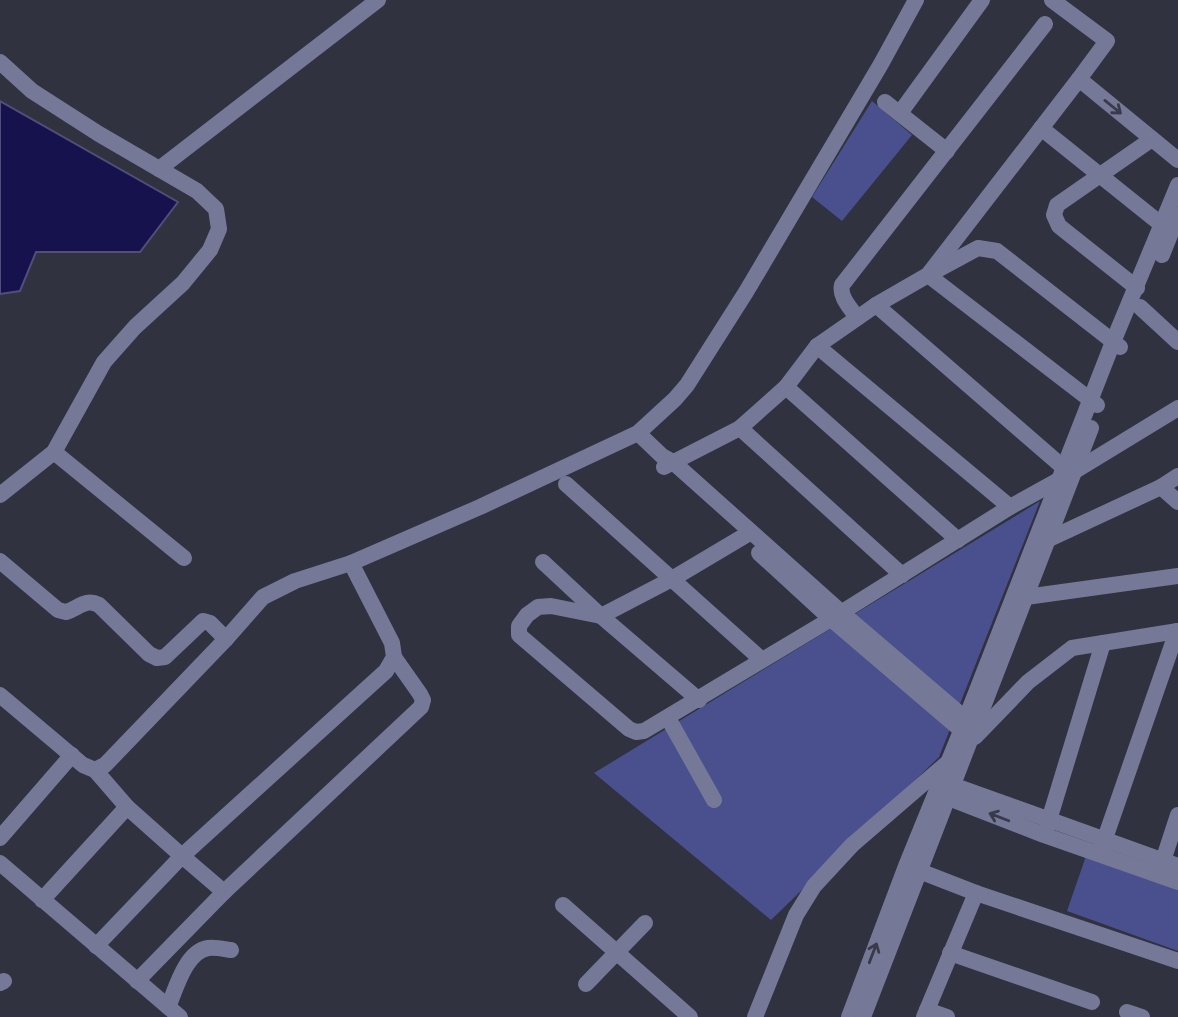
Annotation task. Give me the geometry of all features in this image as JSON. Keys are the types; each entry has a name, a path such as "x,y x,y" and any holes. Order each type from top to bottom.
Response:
{"street":[{"path":"159,169 377,0"},
{"path":"95,771 104,765 226,639 263,597 295,581 351,563 480,507 638,433 675,399 687,385 746,292 916,0"},
{"path":"900,113 982,0"},
{"path":"928,275 1107,41 1052,0"},
{"path":"857,318 843,298 842,285 1045,24"},
{"path":"0,62 32,91 197,191 216,209 219,229 210,250 183,283 135,327 104,362 54,452 0,495"},
{"path":"1079,79 1178,160"},
{"path":"886,102 947,150"},
{"path":"1041,128 1162,225"},
{"path":"1137,288 1059,226 1054,215 1057,205 1152,139"},
{"path":"849,1017 968,732 1178,184"},
{"path":"1117,345 1172,250 1178,215"},
{"path":"666,462 740,428 786,387 817,346 876,305 978,248 996,251 1117,345"},
{"path":"928,275 1095,404"},
{"path":"876,305 1067,472"},
{"path":"1140,307 1178,342"},
{"path":"817,346 1010,507"},
{"path":"786,387 958,540"},
{"path":"747,534 672,579 601,616 551,606 538,607 527,615 519,626 519,635 629,729 644,732 837,616 1067,472 1175,415"},
{"path":"740,428 902,575"},
{"path":"638,433 666,462 968,732"},
{"path":"54,452 184,558"},
{"path":"755,1017 796,915 814,886 852,845 948,763 968,732 1026,597 1047,540 1067,472"},
{"path":"1047,540 1161,487 1178,476"},
{"path":"566,484 762,660"},
{"path":"1161,487 1178,502"},
{"path":"0,561 58,610 66,612 81,603 91,601 99,605 149,654 157,658 165,657 204,621 210,623 226,639"},
{"path":"543,562 699,700"},
{"path":"137,981 224,892 421,707 423,700 394,657 392,643 351,563"},
{"path":"1026,597 1178,576"},
{"path":"968,732 1072,648 1177,631 1102,847"},
{"path":"1046,828 1103,643"},
{"path":"96,946 182,856 386,671 394,657"},
{"path":"0,695 83,765 95,771 127,807 224,892"},
{"path":"668,718 714,800"},
{"path":"0,838 72,755"},
{"path":"945,789 948,763"},
{"path":"945,789 1046,828 1166,867 1178,882"},
{"path":"42,901 127,807"},
{"path":"1166,867 1178,816"},
{"path":"0,863 174,1012 188,963 197,952 209,948 230,950"},
{"path":"913,868 976,893 1178,961"},
{"path":"863,1017 913,868"},
{"path":"947,1017 925,1014 976,893"},
{"path":"563,905 690,1017"},
{"path":"586,984 645,923"},
{"path":"950,953 1092,1002"}],"shaded area":[{"path":"0,101 178,202 140,252 36,252 20,291 0,294"},
{"path":"872,101 912,135 842,221 812,197"},
{"path":"1040,501 939,757 771,920 594,773"},
{"path":"1086,856 1178,889 1178,951 1067,911"}]}
